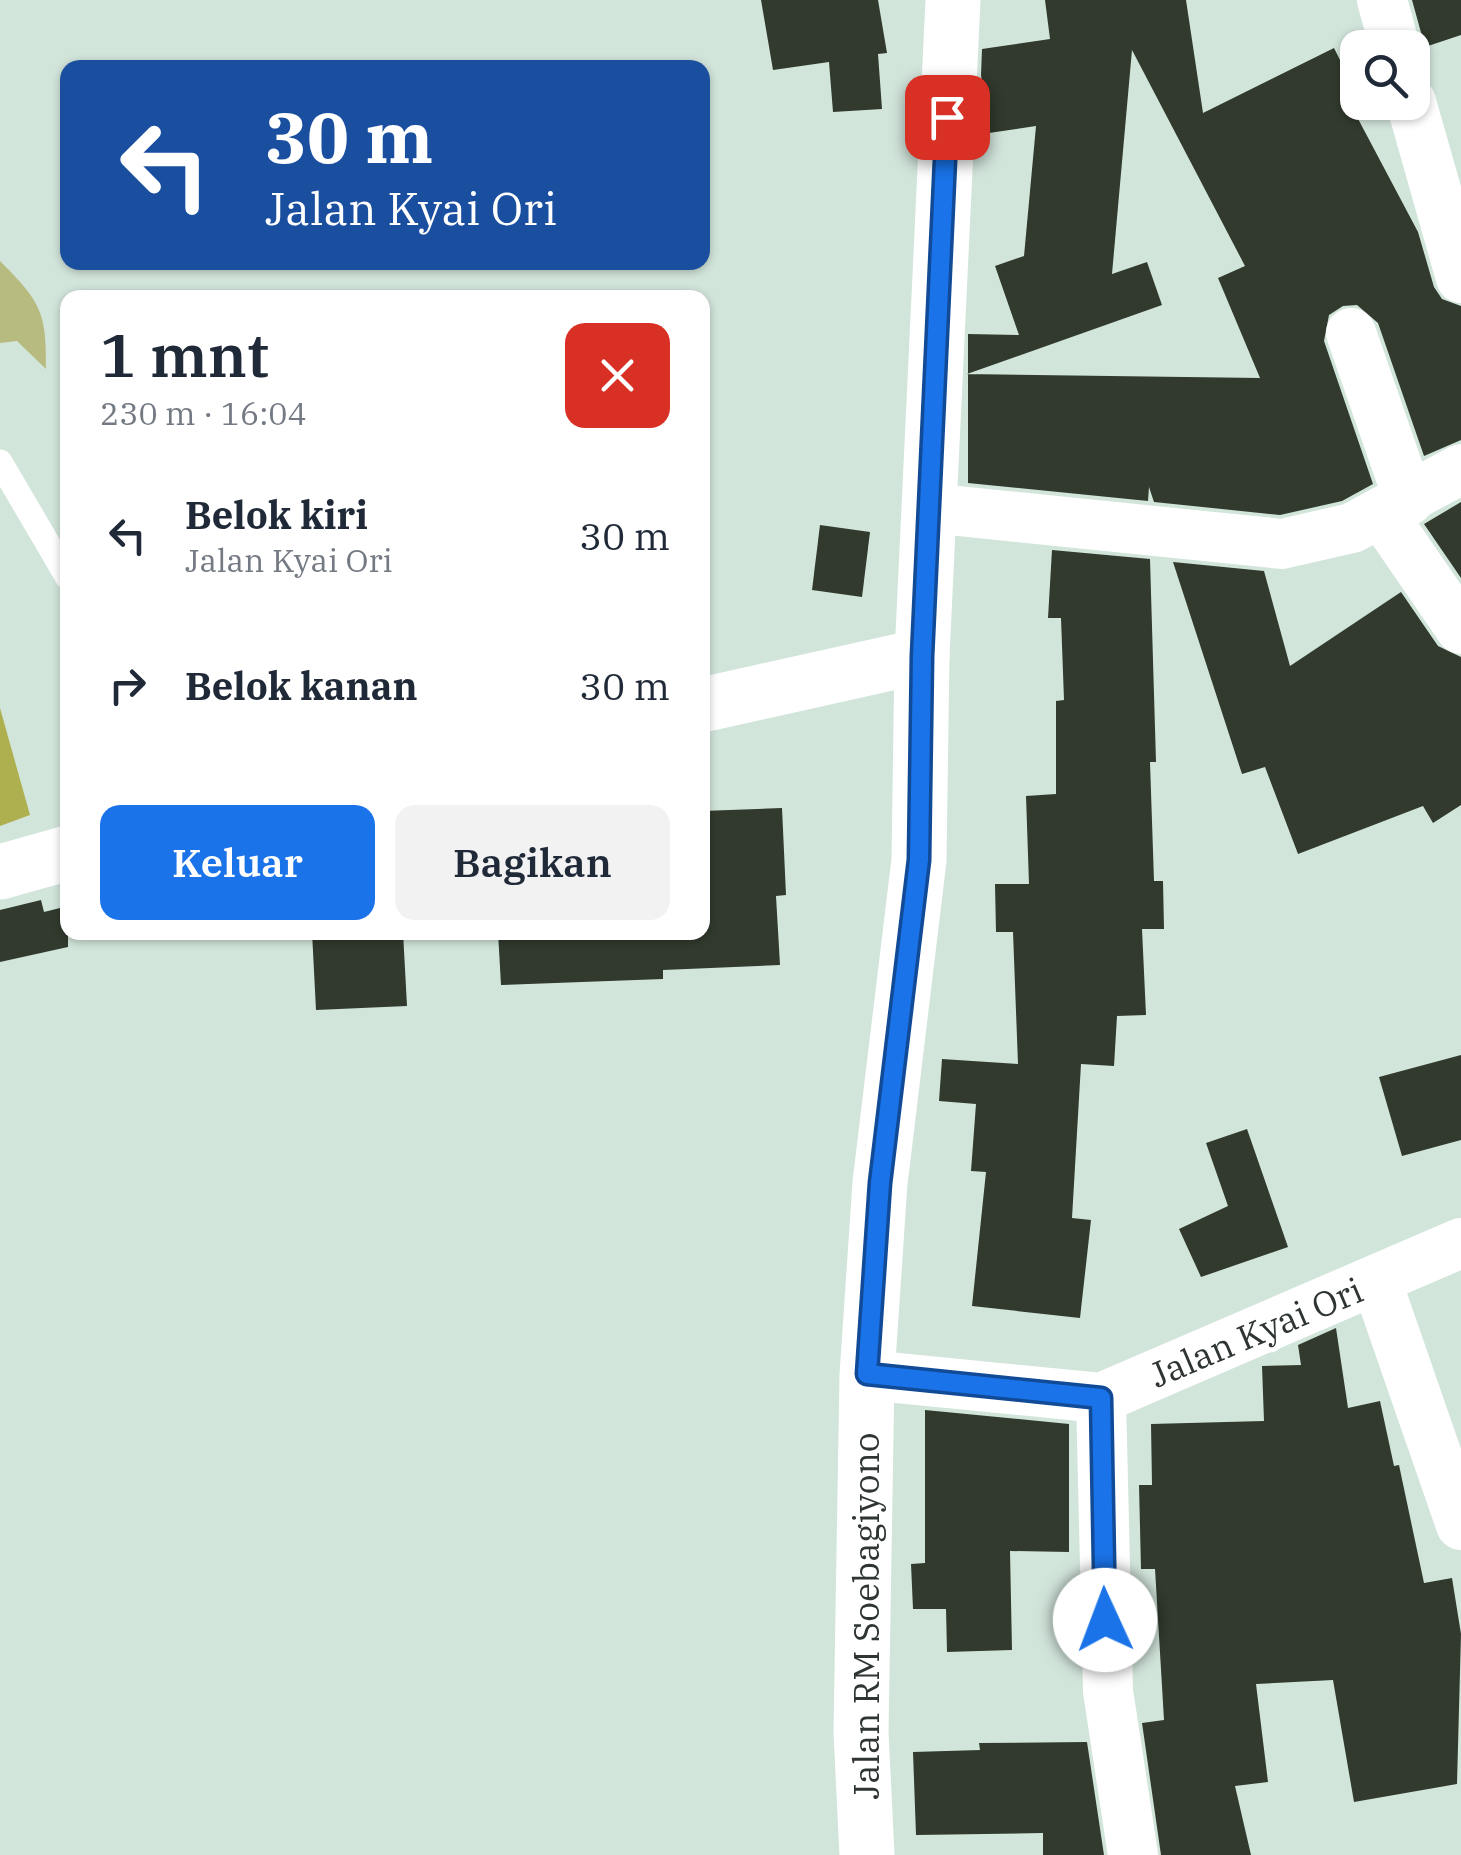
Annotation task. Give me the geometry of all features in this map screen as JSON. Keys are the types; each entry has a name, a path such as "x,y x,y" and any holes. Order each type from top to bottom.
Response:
{"main road":[{"name":"Jalan RM Soebagiyono","path":"867,1855 861,1732 867,1374 880,1183 919,860 922,656 953,0"},
{"path":"710,703 922,656"},
{"path":"0,872 60,855"}],"street":[{"path":"1382,0 1391,30"},
{"path":"1416,120 1461,278"},
{"path":"1351,333 1395,507 1461,629"},
{"path":"929,508 1282,544 1328,535 1395,507 1461,469"},
{"name":"Jalan Kyai Ori","path":"867,1374 1101,1398 1461,1243"},
{"path":"1376,1280 1461,1524"},
{"path":"1101,1398 1108,1691 1133,1855"}],"lane":[{"path":"0,462 60,564"}],"green space":[{"path":"0,261 38,309 45,334 46,369 17,341 0,343"}],"shaded area":[{"path":"0,708 30,815 0,826"}],"building":[{"path":"761,0 878,0 887,53 878,54 882,109 833,112 829,62 773,70"},
{"path":"1045,0 1186,0 1203,113 1334,48 1340,60 1340,120 1359,120 1418,232 1434,287 1442,299 1461,306 1461,440 1424,456 1378,323 1357,305 1343,306 1329,315 1324,341 1373,484 1342,501 1280,515 1154,502 1149,487 1148,501 968,483 968,374 968,334 1019,335 995,266 1024,256 1036,126 989,133 981,75 982,49 1050,39","holes":["1132,50 1245,266 1218,278 1260,378 968,374 1162,305 1147,262 1112,274"]},
{"path":"1412,0 1461,0 1461,35 1430,45 1430,30 1420,30"},
{"path":"1461,502 1461,578 1424,524"},
{"path":"820,525 870,532 862,597 812,590"},
{"path":"1052,550 1150,559 1156,762 1150,762 1154,881 1163,881 1164,929 1142,929 1146,1015 1117,1016 1114,1066 1081,1064 1072,1218 1091,1220 1080,1318 972,1306 986,1172 971,1171 976,1104 939,1101 942,1059 1018,1064 1013,932 996,932 995,884 1029,884 1026,796 1056,794 1056,701 1064,700 1061,618 1048,618"},
{"path":"1173,562 1264,571 1290,666 1401,592 1438,646 1461,657 1461,805 1433,823 1423,806 1298,854 1265,767 1242,774"},
{"path":"782,808 786,895 776,896 780,965 663,970 663,979 501,985 498,940 710,940 710,811"},
{"path":"41,900 44,912 60,908 60,940 68,940 68,947 0,962 0,910"},
{"path":"312,940 403,940 407,1006 316,1010"},
{"path":"1461,1055 1461,1140 1402,1156 1379,1077"},
{"path":"1247,1129 1288,1247 1201,1277 1179,1229 1228,1206 1206,1143"},
{"path":"1336,1328 1348,1408 1380,1401 1394,1466 1399,1465 1424,1583 1452,1578 1461,1634 1457,1784 1354,1802 1333,1680 1256,1684 1268,1782 1235,1786 1251,1855 1161,1855 1142,1723 1164,1720 1155,1569 1141,1569 1139,1485 1152,1485 1151,1424 1264,1421 1262,1366 1301,1365 1298,1345"},
{"path":"925,1410 1069,1424 1069,1552 1010,1551 1012,1650 947,1652 946,1609 913,1609 911,1564 925,1563"},
{"path":"1087,1742 1104,1855 1043,1855 1043,1833 916,1835 913,1752 980,1750 979,1743"}],"route":[{"path":"947,117 922,656 919,860 880,1183 867,1374 1101,1398 1105,1620"}]}
